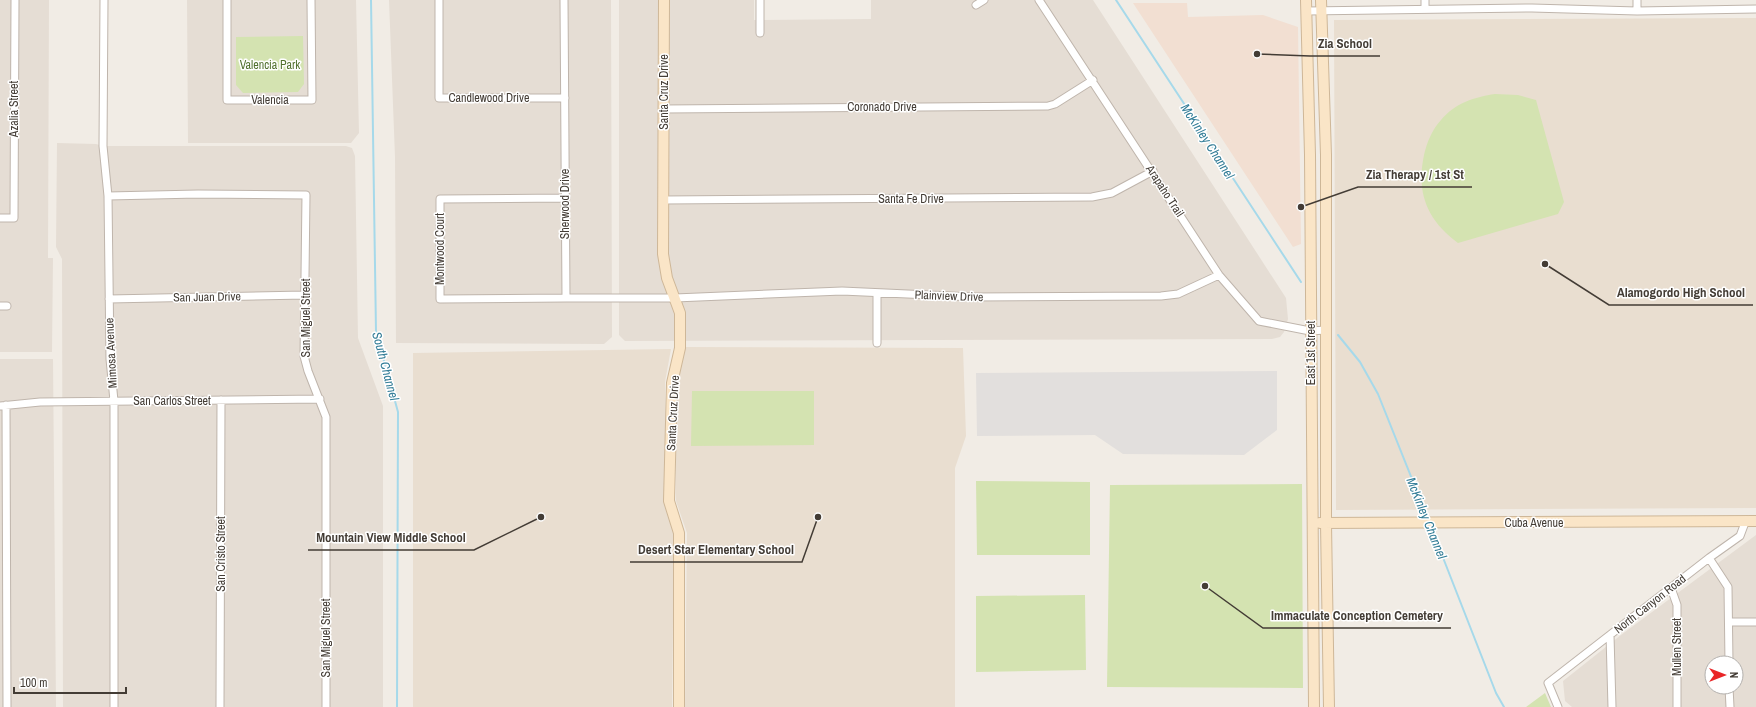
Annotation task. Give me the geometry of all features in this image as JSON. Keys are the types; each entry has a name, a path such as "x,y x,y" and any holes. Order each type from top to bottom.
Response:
{"main road":[{"name":"Santa Cruz Drive","path":"664,0 663,254 667,278 680,313 680,348 672,383 669,501 679,532 679,707"},
{"name":"East 1st Street","path":"1306,0 1310,155 1310,330 1314,707"},
{"name":"East 1st Street","path":"1321,5 1326,155 1326,524 1329,707"},
{"name":"Cuba Avenue","path":"1312,523 1650,523 1756,521"}],"street":[{"name":"Azalia Street","path":"0,218 14,218 15,0"},
{"name":"Mimosa Avenue","path":"104,0 103,146 108,196 110,359 114,401 114,707"},
{"name":"Valencia","path":"227,0 227,100 312,100 311,0"},
{"name":"Candlewood Drive","path":"440,0 439,98 565,98"},
{"name":"Sherwood Drive","path":"564,0 566,298"},
{"path":"760,0 760,33"},
{"path":"976,5 984,0"},
{"name":"Arapaho Trail","path":"1039,0 1093,80 1219,275 1259,321 1310,330 1326,330"},
{"path":"1425,0 1425,9"},
{"path":"1637,0 1637,11"},
{"path":"1307,11 1321,5 1425,9 1532,4 1637,11 1756,9"},
{"name":"Coronado Drive","path":"664,108 1048,106 1055,104 1093,80"},
{"name":"Santa Fe Drive","path":"664,200 1092,197 1112,193 1152,171"},
{"name":"San Miguel Street","path":"108,196 198,194 306,195 304,356 308,371 326,417 326,707"},
{"name":"Montwood Court","path":"566,198 440,199 440,299 566,298"},
{"name":"Plainview Drive","path":"675,298 842,291 974,297 1161,296 1178,294 1219,275"},
{"path":"876,293 877,343"},
{"name":"San Juan Drive","path":"109,299 305,296"},
{"path":"566,298 675,298"},
{"name":"San Carlos Street","path":"3,405 40,402 320,399"},
{"name":"San Cristo Street","path":"220,707 221,400"},
{"path":"3,405 7,707"},
{"path":"1311,424 1326,425"},
{"name":"North Canyon Road","path":"1558,707 1548,683 1709,558 1740,536 1746,520"},
{"path":"1709,558 1728,587 1729,655"},
{"name":"Mullen Street","path":"1671,588 1677,605 1677,707"},
{"path":"1729,622 1756,622"},
{"path":"1610,635 1612,707"},
{"path":"1730,695 1730,707"}],"shaded area":[{"path":"0,0 49,0 48,258 53,258 52,352 0,352"},
{"path":"187,0 356,0 359,133 351,143 188,143"},
{"path":"389,0 611,0 612,337 604,344 396,343 395,157"},
{"path":"619,0 754,0 754,20 871,19 871,0 1093,0 1286,298 1288,319 1284,332 1280,337 1272,339 625,341 619,335"},
{"path":"1133,3 1187,3 1188,17 1263,15 1298,27 1301,244 1293,247"},
{"path":"1756,18 1756,508 1336,510 1334,20"},
{"path":"57,143 96,144 103,146 346,146 352,148 355,156 358,338 383,406 383,707 63,707 62,259 56,247"},
{"path":"685,347 963,348 966,436 955,468 955,707 685,707 687,533 676,501 676,385"},
{"path":"671,349 665,382 665,501 674,533 672,707 413,707 413,353"},
{"path":"0,359 53,359 56,707 0,707"},
{"path":"1277,371 1277,430 1244,455 1123,454 1095,435 977,436 976,373"},
{"path":"1756,535 1756,707 1572,707 1565,701 1563,681 1621,635"}],"green space":[{"name":"Valencia Park","path":"303,36 304,84 298,92 243,93 236,85 236,37"},
{"path":"1495,94 1518,95 1536,100 1564,202 1558,214 1458,243 1438,225 1426,205 1422,182 1424,155 1432,132 1447,114 1459,105 1473,99"},
{"path":"692,391 814,391 814,445 691,446"},
{"path":"976,481 1090,482 1090,555 977,555"},
{"path":"1302,484 1303,688 1107,687 1110,485"},
{"path":"1085,595 1086,670 976,672 976,596"},
{"path":"1545,693 1551,707 1526,707"}],"waterway":[{"name":"South Channel","path":"371,0 376,332 398,412 397,707"},
{"name":"McKinley Channel","path":"1116,0 1301,282"},
{"name":"McKinley Channel","path":"1338,335 1360,362 1378,394 1428,519"},
{"name":"McKinley Channel","path":"1431,527 1496,693 1504,707"}],"place":[{"name":"Zia School","path":"1257,54"},
{"name":"Zia Therapy / 1st St","path":"1301,207"},
{"name":"Alamogordo High School","path":"1545,264"},
{"name":"Mountain View Middle School","path":"541,517"},
{"name":"Desert Star Elementary School","path":"818,517"},
{"name":"Immaculate Conception Cemetery","path":"1205,586"}]}
